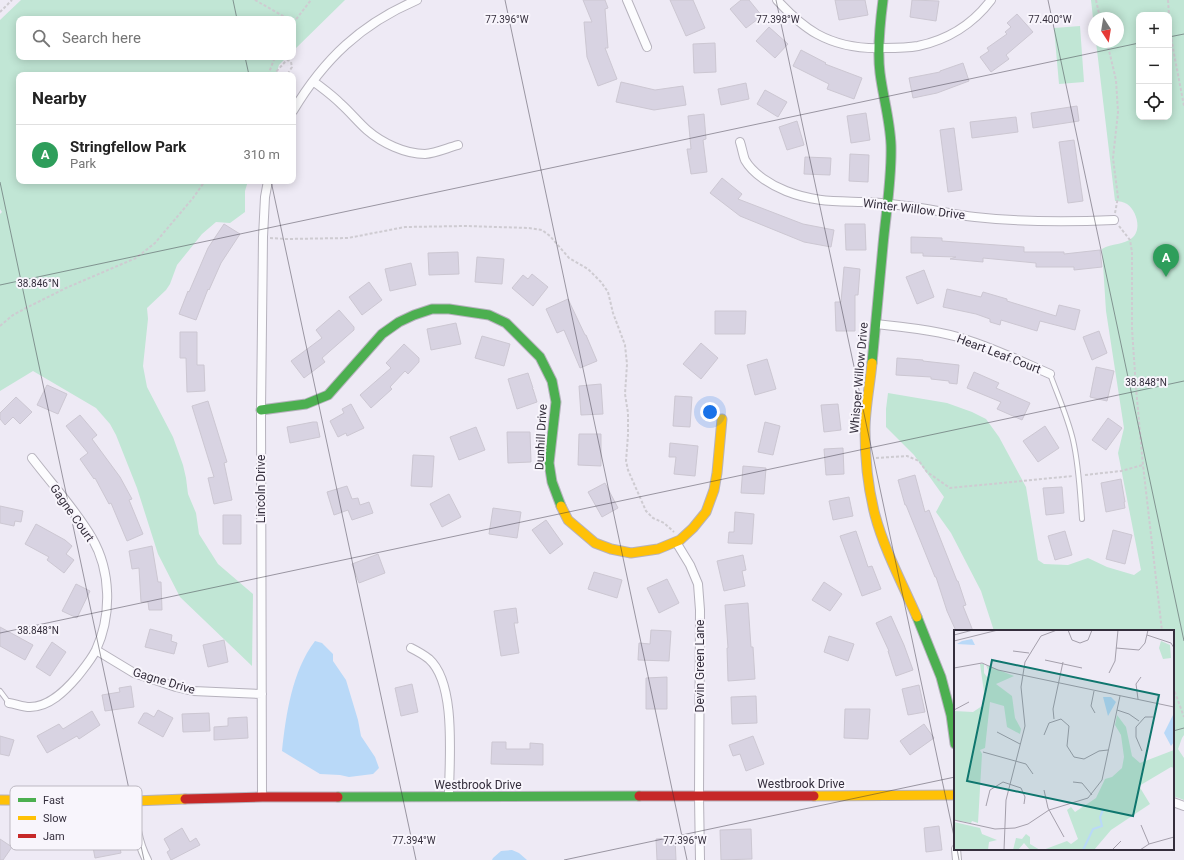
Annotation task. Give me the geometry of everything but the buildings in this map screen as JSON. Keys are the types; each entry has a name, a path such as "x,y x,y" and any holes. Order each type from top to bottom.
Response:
{"street":[{"path":"296,107 313,81 350,40 388,14 417,0"},
{"path":"627,0 647,47"},
{"path":"778,0 787,11 806,27 829,40 856,47 879,48 916,46 944,38 973,20 991,0"},
{"name":"Whisper Willow Drive","path":"883,0 880,20 880,73 889,121 891,168 865,429 866,458 875,515 883,539 941,677 951,715 954,737"},
{"path":"313,81 340,103 374,136 395,147 407,151 426,154 458,145"},
{"name":"Winter Willow Drive","path":"740,142 745,159 752,169 774,186 805,198 825,201 888,204 973,217 1010,220 1051,222 1114,220"},
{"name":"Lincoln Drive","path":"262,797 261,410 263,237 264,208 268,184"},
{"name":"Dunhill Drive","path":"261,410 306,404 328,395 382,334 399,322 414,315 432,309 449,309 489,315 506,323 540,357 552,381 556,402 549,463 552,482 560,505 568,520 595,543 611,549 632,553 658,549 678,541 693,528 706,512 714,490 717,473 722,419"},
{"name":"Heart Leaf Court","path":"876,324 925,330 958,337 1050,374"},
{"name":"Gagne Court","path":"9,703 28,707 36,706 56,698 71,684 87,665 96,650 101,636 106,612 106,579 100,556 93,539 81,521 32,458"},
{"name":"Devin Green Lane","path":"678,541 698,584 700,610 700,860"},
{"path":"411,648 429,660 437,669 444,686 450,726 449,796"},
{"name":"Gagne Drive","path":"96,650 134,673 194,692 262,694"},
{"name":"Westbrook Drive","path":"142,801 262,797 954,795"},
{"name":"Westbrook Drive","path":"0,800 10,800"},
{"path":"1174,802 1184,806"},
{"path":"142,848 147,860"}],"lane":[{"path":"1050,374 1073,441 1082,520"},
{"path":"0,690 9,703"}],"path":[{"path":"0,12 12,0"},
{"path":"255,0 283,16"},
{"path":"296,18 311,0"},
{"path":"1096,0 1099,12"},
{"path":"1168,0 1169,12"},
{"path":"1172,43 1184,106"},
{"path":"1108,48 1116,80 1118,112 1113,158 1118,197 1114,220 1130,240 1132,252 1132,329 1143,465 1162,630"},
{"path":"269,72 274,60"},
{"path":"277,72 288,60 291,62 292,66 289,72"},
{"path":"0,326 14,315 28,307 66,288 136,258 155,243 203,184"},
{"path":"263,237 286,239 348,238 405,227 465,226 530,228 542,230 550,236 569,258 588,269 601,282 608,292 613,313 625,345 627,364 625,394 628,413 626,461 628,470 646,511 671,529 678,541"},
{"path":"866,458 907,456 919,461 927,472 950,488 1121,471 1143,465"},
{"path":"1174,690 1184,717"}],"green space":[{"path":"21,0 345,0 296,48 296,16 16,16 16,60 284,60 279,65 277,72 16,72 16,184 247,184 245,191 245,212 230,223 216,222 202,234 177,265 170,284 166,290 147,308 148,319 143,366 147,387 173,437 183,465 188,494 196,513 199,534 218,564 253,594 252,666 180,597 158,554 137,488 116,435 110,424 96,408 33,371 0,391 0,214 2,212 0,209 0,20"},
{"path":"1091,0 1184,0 1184,735 1178,749 1184,758 1184,800 1174,796 1174,630 994,630 981,591 951,533 936,512 944,497 914,455 886,427 888,393 947,403 986,419 999,437 1026,487 1038,560 1044,564 1068,565 1088,558 1107,567 1134,575 1141,570 1118,453 1124,428 1106,311 1102,249 1122,243 1132,238 1137,230 1137,221 1136,216 1127,204 1120,201 1115,201 1097,48 1124,48 1124,12 1092,12"},
{"path":"1080,26 1084,82 1059,84 1054,28"}],"water":[{"path":"315,641 322,643 333,654 333,661 346,680 358,720 361,736 375,757 379,768 373,774 349,777 320,774 282,751 291,694 301,666"},
{"path":"512,850 519,853 527,860 492,860 501,851"}],"traffic: fast":[{"path":"872,363 890,182 891,157 889,127 879,64 879,36 883,0"},
{"path":"261,410 306,404 328,395 382,334 399,322 414,315 432,309 449,309 489,315 506,323 540,357 552,381 556,402 549,463 552,482 561,506"},
{"path":"917,617 941,677 951,715 954,737"},
{"path":"338,797 639,796"}],"traffic: slow":[{"path":"872,363 865,422 866,462 870,494 883,541 917,617"},
{"path":"561,506 568,520 595,543 611,549 631,553 658,549 680,540 693,528 706,512 714,490 722,419"},
{"path":"814,796 954,795"},
{"path":"142,801 185,799"},
{"path":"0,800 10,800"}],"traffic: jam":[{"path":"639,796 814,796"},
{"path":"185,799 338,797"}],"place":[{"name":"Stringfellow Park","path":"1166,277"}]}
